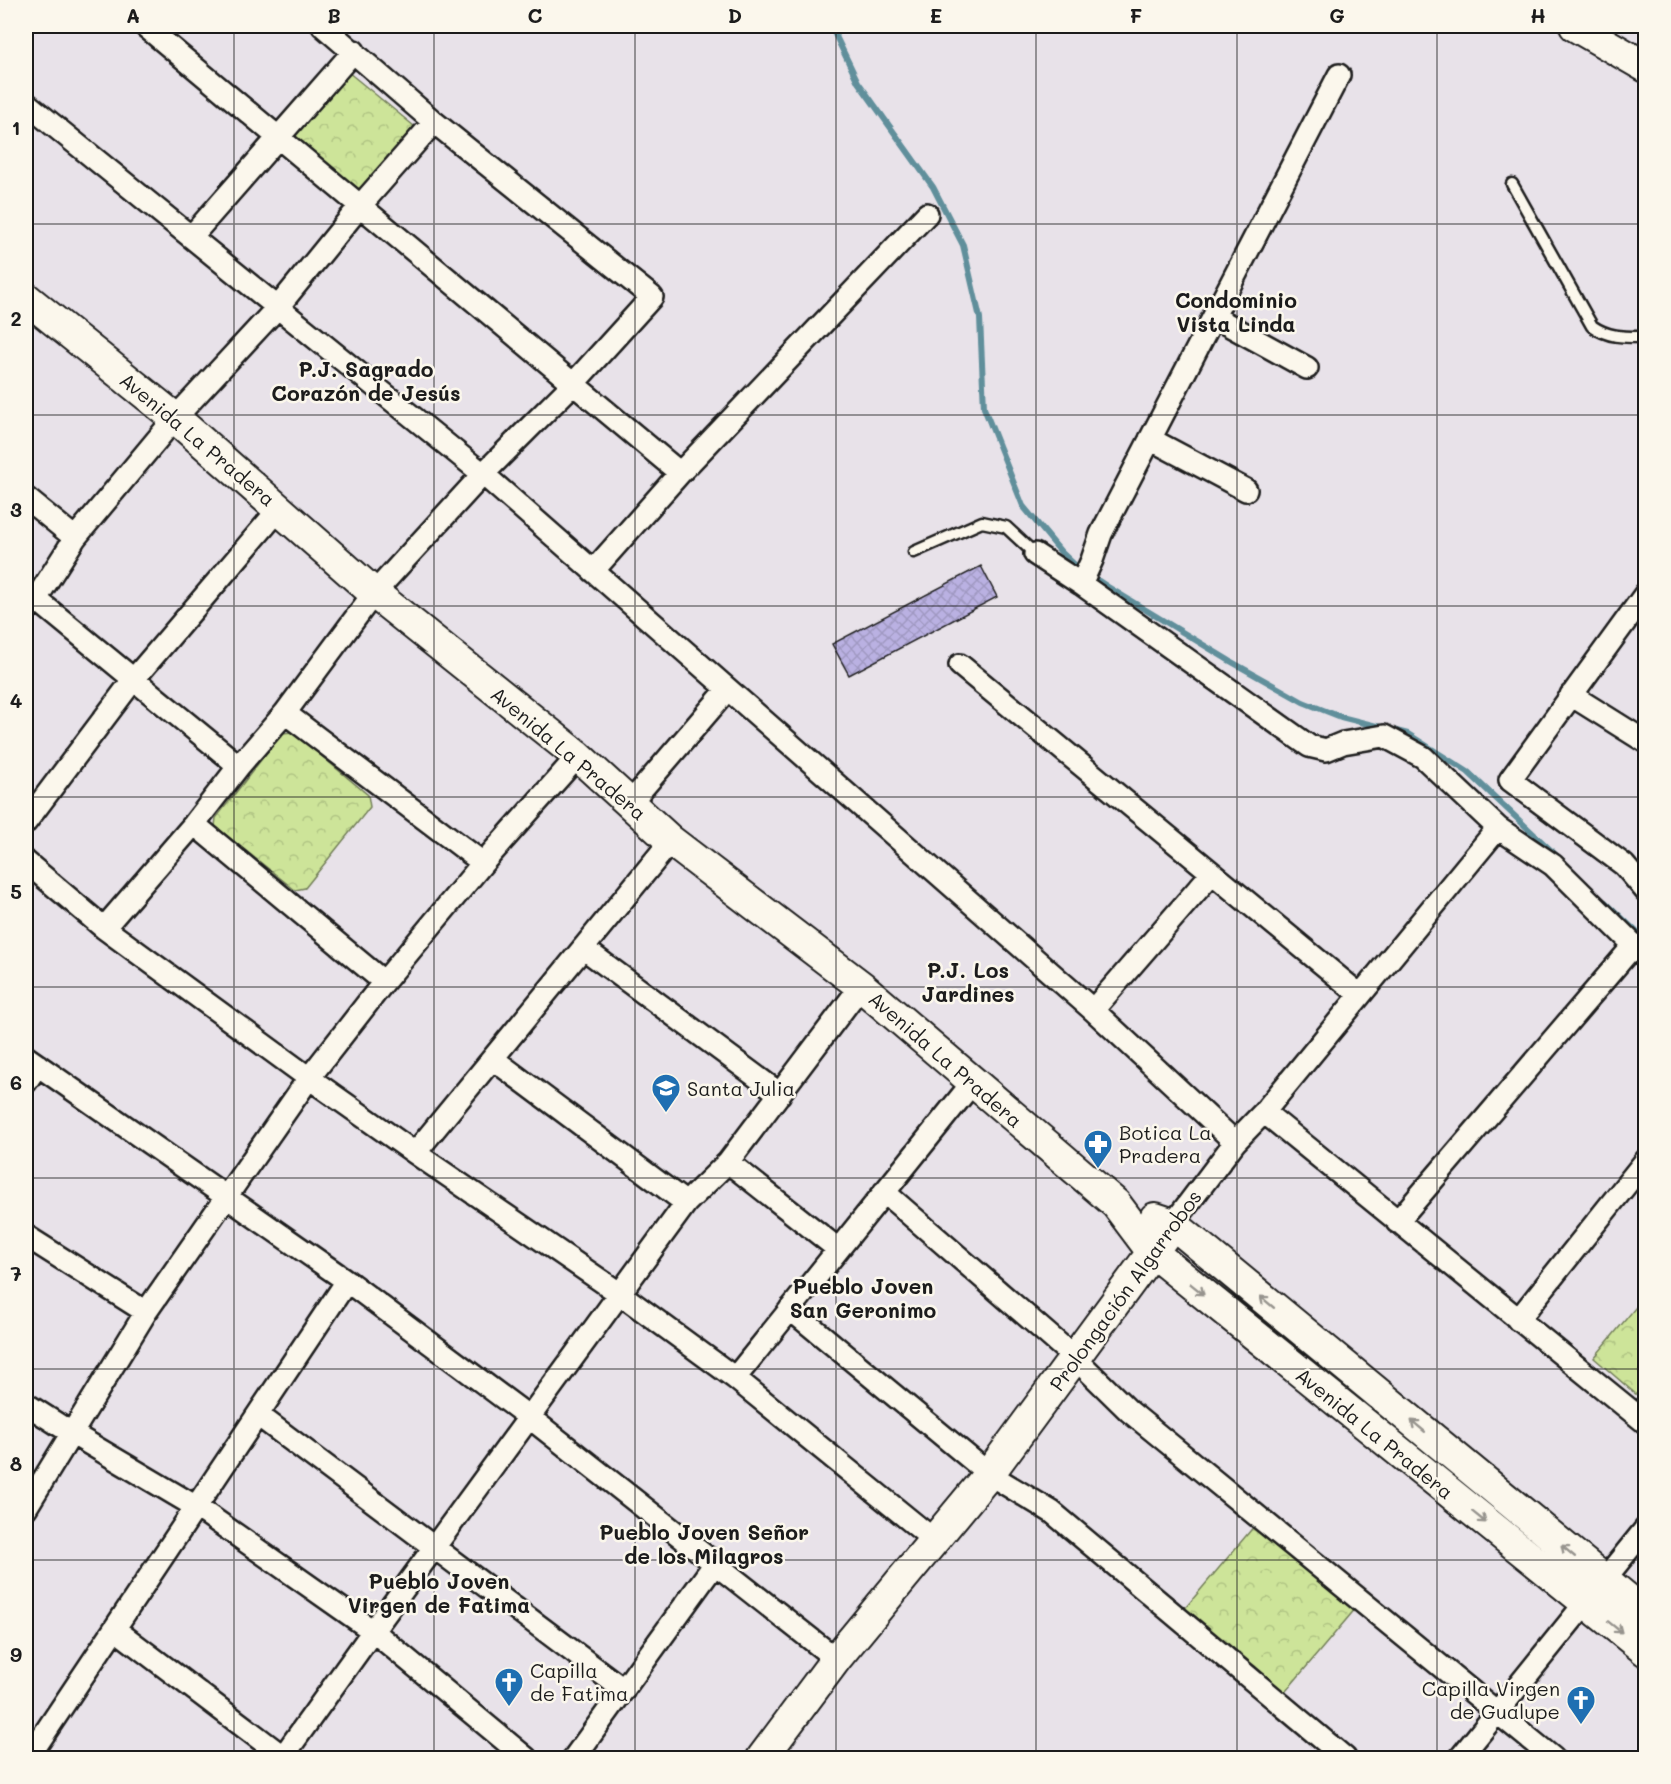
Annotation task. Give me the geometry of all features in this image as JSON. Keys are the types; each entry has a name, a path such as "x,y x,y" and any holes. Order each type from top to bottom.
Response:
{"street":[{"path":"145,26 680,473"},
{"path":"104,928 194,824 238,766 285,713 374,593 483,474 573,384 652,297 434,122 323,26"},
{"path":"1575,26 1646,67"},
{"path":"191,237 354,51"},
{"path":"1085,577 1101,534 1339,75"},
{"path":"26,103 483,474 1093,1010 1235,1142"},
{"path":"238,766 133,680 31,605 75,538 175,418 278,307 360,206 434,122"},
{"path":"593,571 680,473 927,214"},
{"name":"Avenida La Pradera","path":"26,298 175,418 374,593 578,756 671,841 861,986 1116,1204 1152,1252 1646,1651"},
{"path":"1214,317 1307,368"},
{"path":"1150,439 1246,490"},
{"path":"26,498 75,538"},
{"path":"26,822 133,680 280,508"},
{"path":"1035,554 1085,577 1309,746 1326,750 1342,743 1384,736 1423,757 1498,828 1553,865 1640,951 1397,1222"},
{"path":"1642,606 1510,780 1624,865 1646,891"},
{"path":"960,665 1360,995"},
{"path":"630,803 727,690"},
{"path":"1572,696 1646,742"},
{"path":"285,713 483,863"},
{"path":"26,1508 146,1312 309,1078 384,982 483,863 578,756"},
{"path":"194,824 384,982"},
{"name":"Prolongación Algarrobos","path":"762,1758 836,1659 989,1474 1235,1142 1264,1112 1498,828"},
{"path":"415,1153 671,841"},
{"path":"26,862 104,928 309,1078 619,1293 735,1378 934,1540"},
{"path":"1093,1010 1212,873"},
{"path":"583,948 780,1094"},
{"path":"116,1630 283,1758 373,1630 686,1203 728,1162 861,986"},
{"path":"493,1059 686,1203"},
{"path":"26,1082 32,1061 347,1281 529,1417 836,1659"},
{"path":"735,1378 973,1082"},
{"path":"1264,1112 1646,1423"},
{"path":"1518,1320 1646,1160"},
{"path":"728,1162 838,1250"},
{"path":"884,1192 1075,1358 1129,1411 1553,1758"},
{"name":"Avenida La Pradera","path":"1116,1204 1173,1224 1646,1614"},
{"path":"26,1236 146,1312"},
{"path":"28,1758 198,1508 347,1281"},
{"path":"790,1309 989,1474 1052,1512 1345,1758"},
{"path":"26,1404 72,1434 198,1508 373,1630 526,1758"},
{"path":"258,1415 624,1690"},
{"path":"1460,1758 1646,1528"},
{"path":"574,1758 714,1565"}],"lane":[{"path":"1512,184 1592,326 1614,337 1646,338"},
{"path":"914,552 982,522 1006,527 1035,554"}],"green space":[{"path":"348,72 414,126 358,197 290,141"},
{"path":"293,732 368,795 370,807 305,888 295,890 215,826 216,818 282,733"},
{"path":"1645,1296 1645,1402 1594,1358"},
{"path":"1256,1524 1356,1608 1281,1697 1181,1613"}],"building":[{"path":"981,566 997,597 849,675 832,644"}],"waterway":[{"path":"831,26 858,82 933,187 963,245 980,318 984,408 1023,506 1061,552 1076,566 1108,587 1303,702 1341,717 1408,734 1468,772 1558,857"},
{"path":"1605,902 1646,941"}],"place":[{"name":"Santa Julia","path":"666,1114"},
{"name":"Botica La Pradera","path":"1098,1170"},
{"name":"Capilla de Fatima","path":"509,1708"},
{"name":"Capilla Virgen de Gualupe","path":"1581,1726"}],"district":[{"name":"Condominio Vista Linda","path":"1236,311"},
{"name":"P.J. Sagrado Corazón de Jesús","path":"366,380"},
{"name":"P.J. Los Jardines","path":"968,981"},
{"name":"Pueblo Joven San Geronimo","path":"863,1297"},
{"name":"Pueblo Joven Señor de los Milagros","path":"704,1543"},
{"name":"Pueblo Joven Virgen de Fatima","path":"439,1592"}]}
